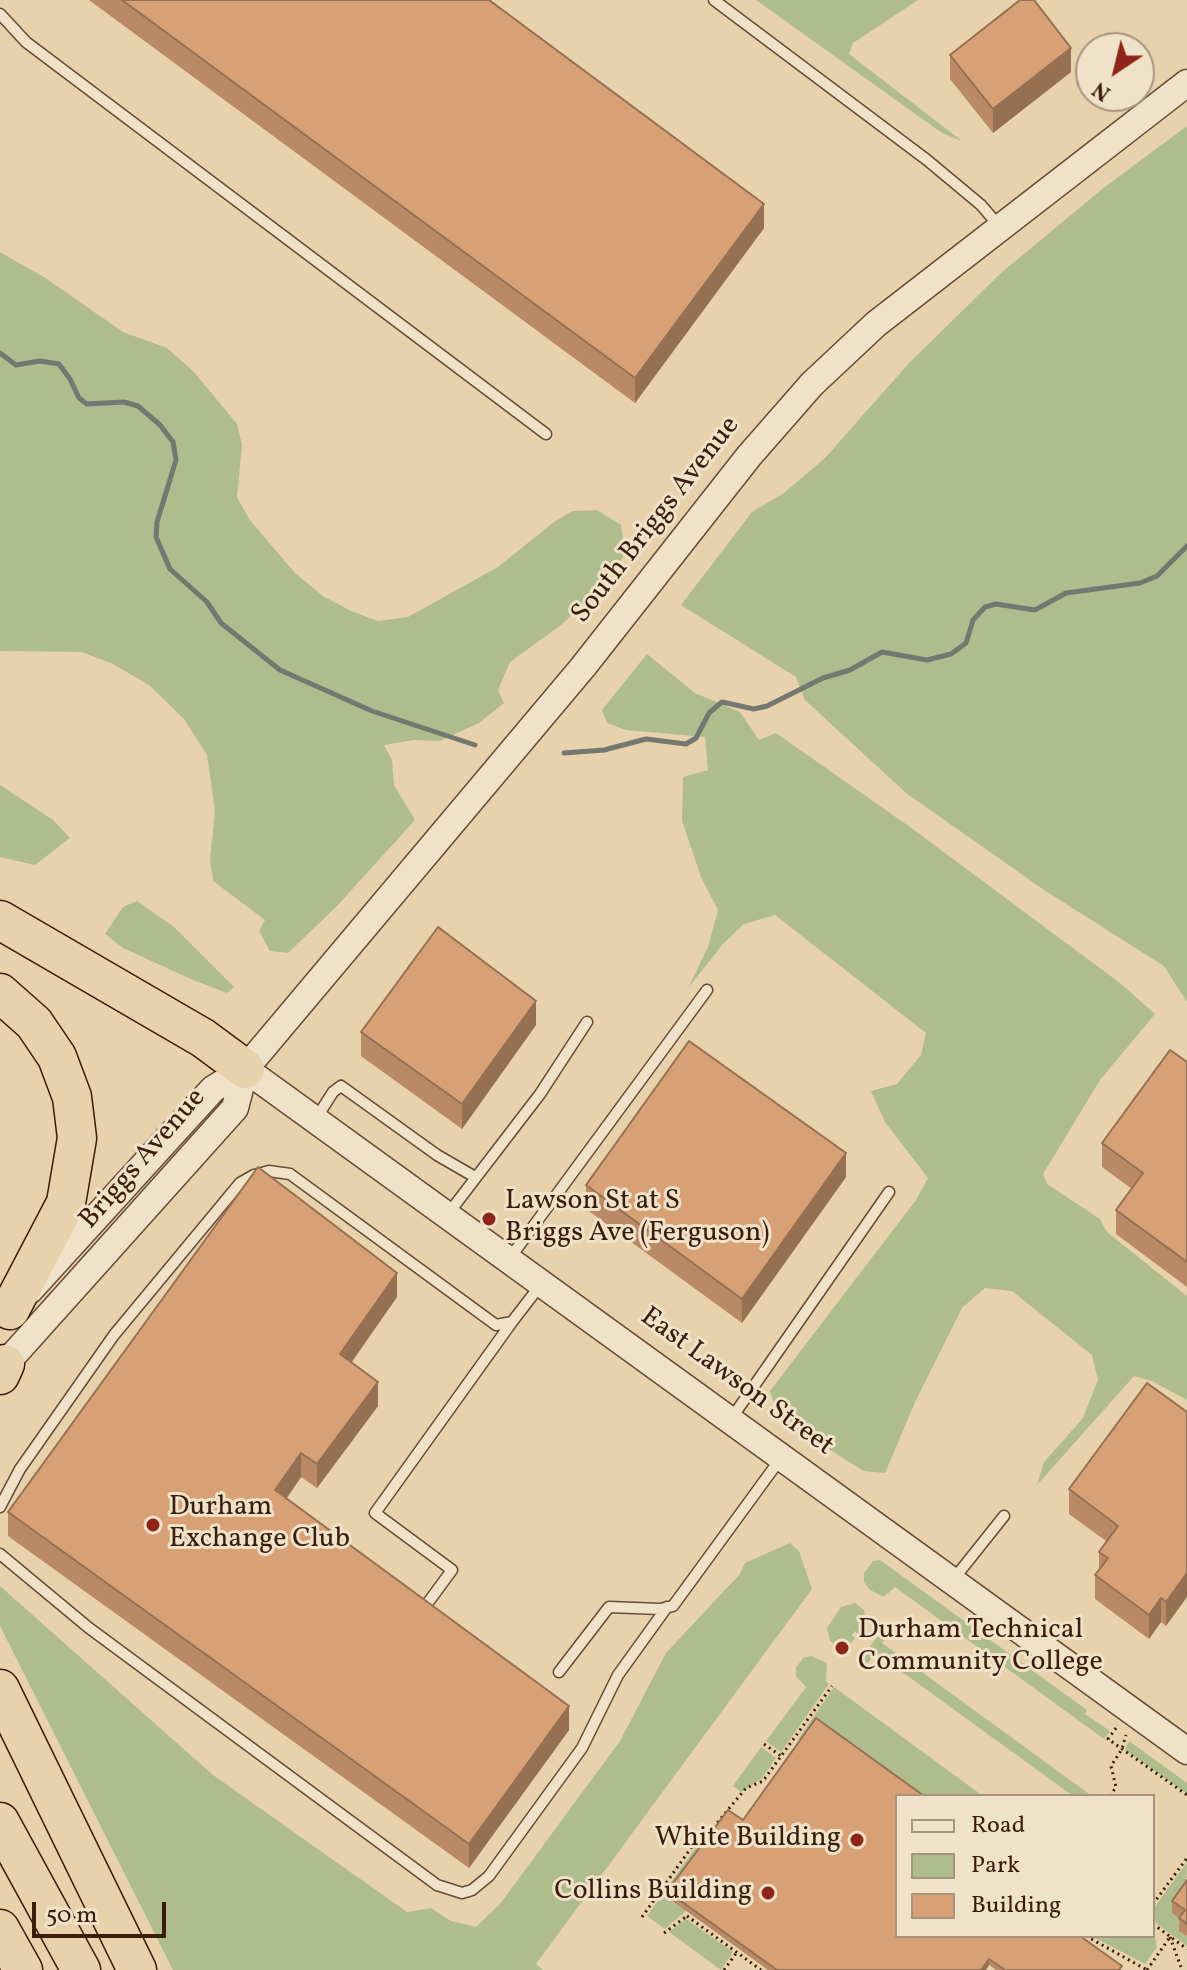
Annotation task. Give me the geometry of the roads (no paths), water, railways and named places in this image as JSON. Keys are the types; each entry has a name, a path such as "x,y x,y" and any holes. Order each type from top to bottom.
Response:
{"highway":[{"path":"0,920 203,1038 245,1069"},
{"path":"0,993 34,1023 57,1057 72,1097 77,1138 66,1203 5,1316"},
{"path":"0,1689 137,1970"},
{"path":"0,1822 81,1970"},
{"path":"0,1929 23,1970"}],"street":[{"name":"South Briggs Avenue","path":"245,1069 583,667 780,419 876,324 1187,83"},
{"name":"East Lawson Street","path":"245,1069 1187,1751"},
{"name":"Briggs Avenue","path":"5,1316 55,1266 213,1089 245,1069"},
{"name":"Briggs Avenue","path":"2,1370 235,1108 245,1069"}],"lane":[{"path":"714,0 927,160 981,205 1000,228"},
{"path":"0,14 26,42 546,434"},
{"path":"510,1258 707,990"},
{"path":"448,1214 540,1094 587,1022"},
{"path":"315,1119 333,1092 341,1086 437,1155 475,1177"},
{"path":"0,1507 20,1469 114,1335 240,1183 269,1171 290,1174 482,1317 496,1325 512,1322"},
{"path":"731,1419 889,1192"},
{"path":"427,1604 452,1570 375,1513 543,1282"},
{"path":"559,1672 609,1607 673,1606 782,1456"},
{"path":"952,1582 1004,1516"},
{"path":"0,1554 89,1628 437,1885 462,1893 472,1890 489,1876 582,1748 618,1675 667,1607"}],"waterway":[{"path":"0,353 16,365 40,361 59,364 79,398 87,404 124,402 138,406 160,425 173,442 176,460 157,522 156,537 170,569 207,602 221,623 280,670 372,711 475,745"},
{"path":"564,753 604,750 646,739 686,744 696,738 709,713 722,702 754,709 767,706 823,678 850,670 882,652 927,660 951,654 966,643 973,620 985,607 996,604 1035,610 1066,593 1140,583 1157,576 1187,546"}],"place":[{"name":"Lawson St at S Briggs Ave (Ferguson)","path":"489,1219"},
{"name":"Durham Exchange Club","path":"153,1525"},
{"name":"Durham Technical Community College","path":"842,1648"},
{"name":"White Building","path":"857,1840"},
{"name":"Collins Building","path":"768,1893"}]}
